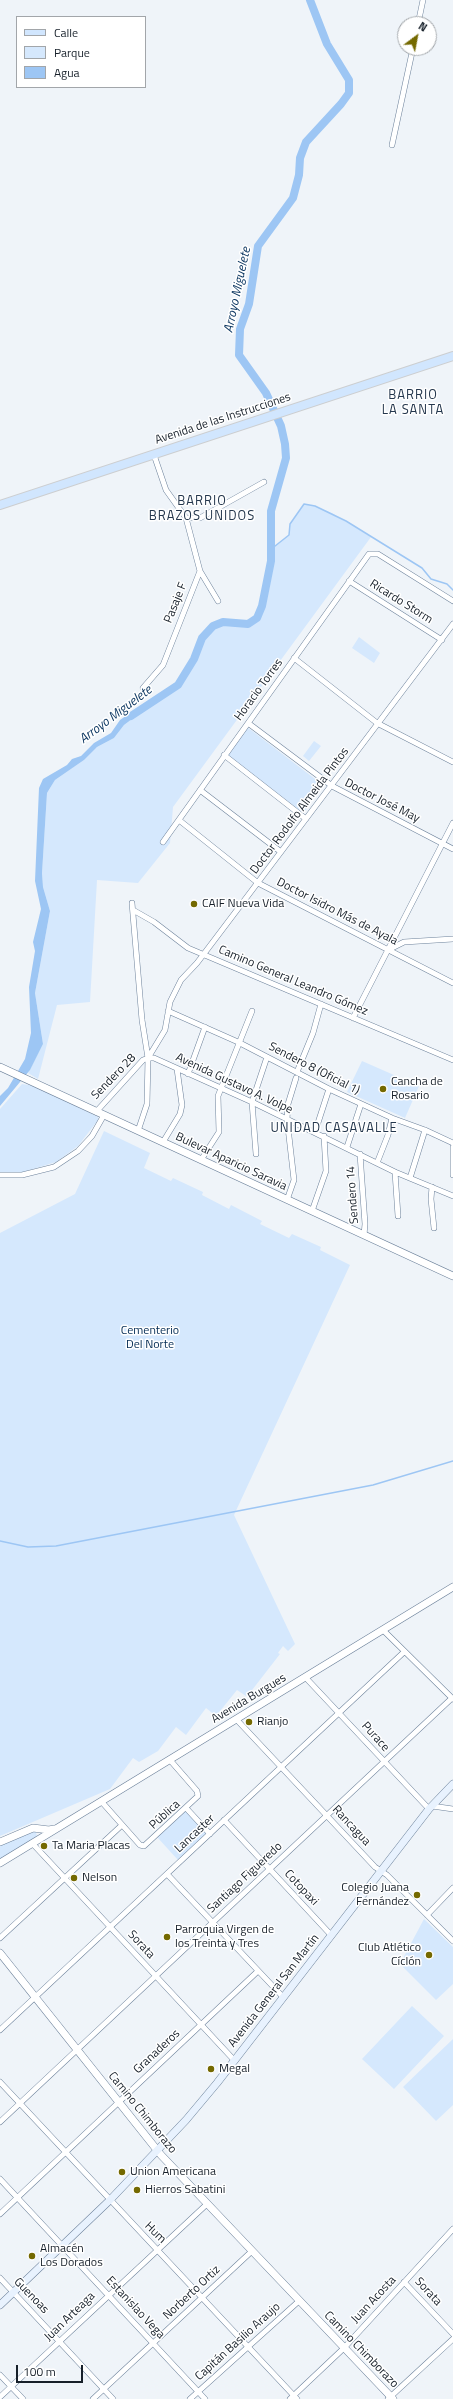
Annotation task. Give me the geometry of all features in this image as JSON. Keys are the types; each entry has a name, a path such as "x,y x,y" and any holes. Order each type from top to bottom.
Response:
{"main road":[{"name":"Avenida de las Instrucciones","path":"0,505 453,356"},
{"name":"Avenida General San Martín","path":"0,2305 110,2200 158,2150 234,2060 430,1808 453,1784"}],"street":[{"path":"420,16 423,0"},
{"path":"392,146 411,56"},
{"path":"154,455 166,490 186,518 200,518 264,482"},
{"name":"Pasaje F","path":"143,688 162,665 200,571 186,518"},
{"name":"Horacio Torres","path":"163,842 367,556 372,552 378,554 453,601"},
{"path":"200,571 218,600"},
{"name":"Ricardo Storm","path":"349,581 442,640"},
{"name":"Doctor Rodolfo Almeida Pintos","path":"168,1011 174,992 181,980 204,955 332,786 377,723 453,624"},
{"path":"294,658 377,723 453,762"},
{"name":"Doctor José May","path":"248,723 332,786 453,849"},
{"path":"224,755 306,819"},
{"path":"200,790 281,852"},
{"name":"Doctor Isidro Más de Ayala","path":"179,820 258,883 453,983"},
{"path":"353,1018 453,823"},
{"path":"132,903 142,1020 148,1058 147,1104 138,1131"},
{"name":"Camino General Leandro Gómez","path":"132,910 154,922 188,948 453,1060"},
{"path":"389,950 404,942 453,939"},
{"path":"297,1072 313,1033 321,1004"},
{"name":"Sendero 28","path":"96,1112 143,1060 148,1058 160,1041 168,1011"},
{"name":"Sendero 8 (Oficial 1)","path":"168,1011 238,1042 361,1104 392,1118 426,1130 453,1143"},
{"path":"201,1160 219,1132 218,1096 238,1042 252,1011"},
{"path":"188,1074 205,1027"},
{"path":"256,1154 252,1102 267,1057"},
{"name":"Avenida Gustavo A. Volpe","path":"148,1058 154,1058 252,1102 347,1147 395,1172 453,1196"},
{"name":"Bulevar Aparicio Saravia","path":"2,1067 96,1112 453,1276"},
{"path":"163,1142 180,1114 182,1105 177,1069"},
{"path":"287,1200 294,1180 286,1119 288,1104 296,1078"},
{"path":"315,1132 329,1089"},
{"path":"347,1147 361,1104"},
{"path":"0,1175 37,1173 59,1164 78,1151 92,1136 104,1115"},
{"path":"377,1163 388,1135 392,1118"},
{"path":"410,1178 426,1130"},
{"path":"312,1211 326,1171 324,1136"},
{"path":"453,1147 453,1175"},
{"name":"Sendero 14","path":"360,1154 366,1224 364,1235"},
{"path":"395,1172 398,1216"},
{"path":"432,1187 431,1198 434,1228"},
{"name":"Avenida Burgues","path":"0,1863 306,1678 453,1587"},
{"path":"383,1630 452,1698"},
{"name":"Lancaster","path":"0,2030 404,1652"},
{"name":"Purace","path":"306,1678 384,1762 430,1808"},
{"name":"Santiago Figueredo","path":"0,2122 452,1698"},
{"name":"Rancagua","path":"236,1720 375,1867 381,1871 453,1941"},
{"name":"Pública","path":"122,1826 143,1846 187,1809 198,1796 197,1791 170,1760"},
{"path":"0,1938 122,1826 101,1801"},
{"path":"430,1808 453,1809"},
{"path":"187,1809 210,1834"},
{"name":"Cotopaxi","path":"224,1820 331,1935"},
{"path":"0,1842 33,1828 49,1830 56,1828"},
{"path":"34,1842 40,1834 37,1828"},
{"name":"Sorata","path":"34,1842 64,1878 234,2060"},
{"path":"167,1874 282,1997"},
{"path":"427,1915 453,1888"},
{"name":"Camino Chimborazo","path":"0,1953 158,2150 207,2204 391,2398"},
{"name":"Granaderos","path":"0,2214 258,1971"},
{"name":"Hum","path":"0,2082 202,2297 294,2398"},
{"name":"Estanislao Vega","path":"0,2179 154,2343 204,2399"},
{"name":"Juan Arteaga","path":"0,2397 108,2294 207,2204"},
{"name":"Juan Acosta","path":"294,2398 344,2348 453,2229"},
{"name":"Norberto Ortiz","path":"93,2399 252,2251"},
{"name":"Guenoas","path":"0,2278 113,2399"},
{"name":"Sorata","path":"404,2282 453,2334"},
{"name":"Capitán Basilio Araujo","path":"190,2399 299,2300"},
{"path":"391,2398 453,2339"},
{"path":"0,2375 23,2399"}],"green space":[{"path":"304,504 315,506 332,513 371,537 173,807 170,843 138,883 97,880 90,1002 57,1005 38,1079 28,1073 43,1044 35,993 50,911 43,887 42,873 47,793 55,780 84,760 97,747 114,738 124,725 178,685 194,659 202,638 213,626 223,622 248,624 257,618 270,573 270,550 289,535 290,524"},
{"path":"359,637 380,653 374,663 352,648"},
{"path":"247,727 323,785 305,811 302,812 227,755"},
{"path":"314,741 321,746 309,761 303,756"},
{"name":"Cancha de Rosario","path":"362,1061 419,1086 405,1118 347,1092"},
{"path":"22,1084 35,1086 98,1117 98,1120 78,1146 56,1162 23,1172 0,1173 0,1109"},
{"name":"Cementerio Del Norte","path":"104,1131 150,1153 144,1168 171,1181 173,1178 203,1192 202,1195 229,1209 231,1205 262,1221 260,1224 289,1238 292,1234 321,1247 320,1250 350,1265 234,1515 295,1644 288,1651 283,1646 278,1653 280,1654 249,1694 246,1696 237,1690 216,1716 206,1708 186,1735 176,1727 158,1751 139,1762 133,1758 110,1789 0,1836 0,1233 75,1194"},
{"path":"186,1811 207,1833 178,1860 157,1837"},
{"path":"33,1831 36,1832 37,1837 0,1859 0,1845"},
{"name":"Club Atlético Cíclón","path":"424,1919 453,1947 453,1984 436,2000 400,1964"},
{"path":"412,2006 444,2036 394,2089 362,2059"},
{"path":"453,2039 453,2105 436,2121 403,2087"}],"water":[{"path":"140,711 124,725 114,738 97,747 84,760 55,780 47,793 42,873 43,887 50,911 35,993 43,1044 30,1070 0,1106 0,1096 8,1088 25,1059 31,1033 29,987 35,951 33,942 41,909 35,881 39,788 43,779 67,765 72,759 81,756 94,743 111,733 120,720 130,713"}],"waterway":[{"name":"Arroyo Miguelete","path":"131,716 178,685 194,659 202,638 213,626 223,622 248,624 257,618 262,606 271,561 271,511 286,458 285,444 281,426 266,393 239,355 240,329 249,304 258,246 293,198 299,175 300,158 306,142 341,104 349,93 349,80 327,44 310,0"},
{"path":"270,550 289,535 290,524 304,504 315,506 346,521 422,568 431,579 447,584 453,590"},
{"path":"0,1541 28,1547 56,1546 373,1485 453,1461"}],"place":[{"name":"CAIF Nueva Vida","path":"194,904"},
{"name":"Cancha de Rosario","path":"383,1089"},
{"name":"Rianjo","path":"249,1722"},
{"name":"Ta Maria Placas","path":"44,1846"},
{"name":"Nelson","path":"74,1878"},
{"name":"Colegio Juana Fernández","path":"417,1895"},
{"name":"Parroquia Virgen de los Treinta y Tres","path":"167,1937"},
{"name":"Club Atlético Cíclón","path":"429,1955"},
{"name":"Megal","path":"211,2069"},
{"name":"Union Americana","path":"122,2172"},
{"name":"Hierros Sabatini","path":"137,2190"},
{"name":"Almacén Los Dorados","path":"32,2256"}],"district":[{"name":"BARRIO LA SANTA","path":"413,404"},
{"name":"BARRIO BRAZOS UNIDOS","path":"202,510"},
{"name":"UNIDAD CASAVALLE","path":"334,1129"}]}
